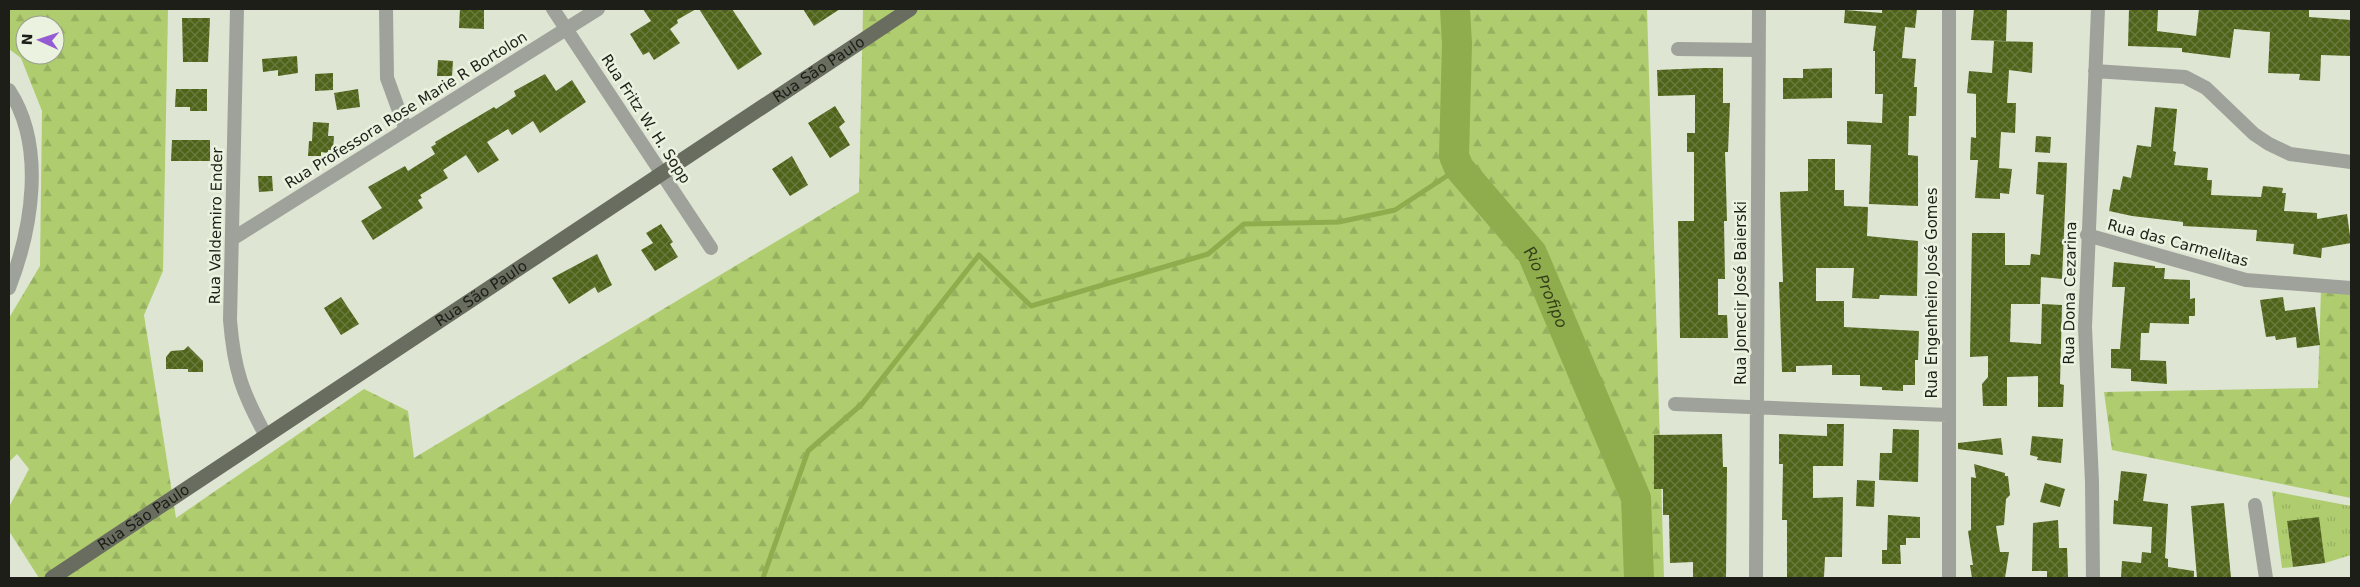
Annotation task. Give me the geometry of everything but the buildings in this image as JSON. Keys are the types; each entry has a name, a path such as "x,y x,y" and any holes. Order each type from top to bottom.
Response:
{"main road":[{"name":"Rua São Paulo","path":"52,578 910,9"}],"street":[{"name":"Rua Valdemiro Ender","path":"237,9 230,320 233,354 240,382 266,436"},
{"path":"386,9 387,78 406,130"},
{"name":"Rua Fritz W. H. Sopp","path":"553,9 711,248"},
{"name":"Rua Professora Rose Marie R Bortolon","path":"232,239 598,9"},
{"name":"Rua Jonecir José Baierski","path":"1756,578 1759,9"},
{"name":"Rua Engenheiro José Gomes","path":"1949,9 1949,578"},
{"name":"Rua Dona Cezarina","path":"2093,578 2092,482 2085,374 2087,235 2098,9"},
{"path":"1678,49 1758,50"},
{"path":"2095,71 2185,77 2206,88 2254,134 2269,144 2290,154 2351,162"},
{"path":"9,90 23,116 28,140 31,172 29,211 16,270 9,288"},
{"name":"Rua das Carmelitas","path":"2087,235 2246,280 2351,288"},
{"path":"1675,404 1948,415"},
{"path":"2255,505 2266,578"}],"green space":[{"path":"9,9 168,9 163,271 144,315 176,518 364,389 408,411 414,458 859,192 863,9 1647,9 1664,578 39,578 9,531 9,507 29,469 17,454 9,462 9,318 40,266 42,111 24,65 65,65 65,15 15,15 15,54 9,49"},
{"path":"2321,288 2351,289 2351,498 2112,450 2104,392 2318,388"},
{"path":"2272,491 2351,506 2351,555 2325,563 2287,521 2293,567 2282,568"}],"waterway":[{"name":"Rio Profipo","path":"1455,9 1457,44 1454,156 1459,168 1532,253 1636,498 1639,578"},
{"path":"763,578 808,451 862,404 979,255 1031,306 1208,254 1244,224 1339,222 1395,210 1459,168"}]}
